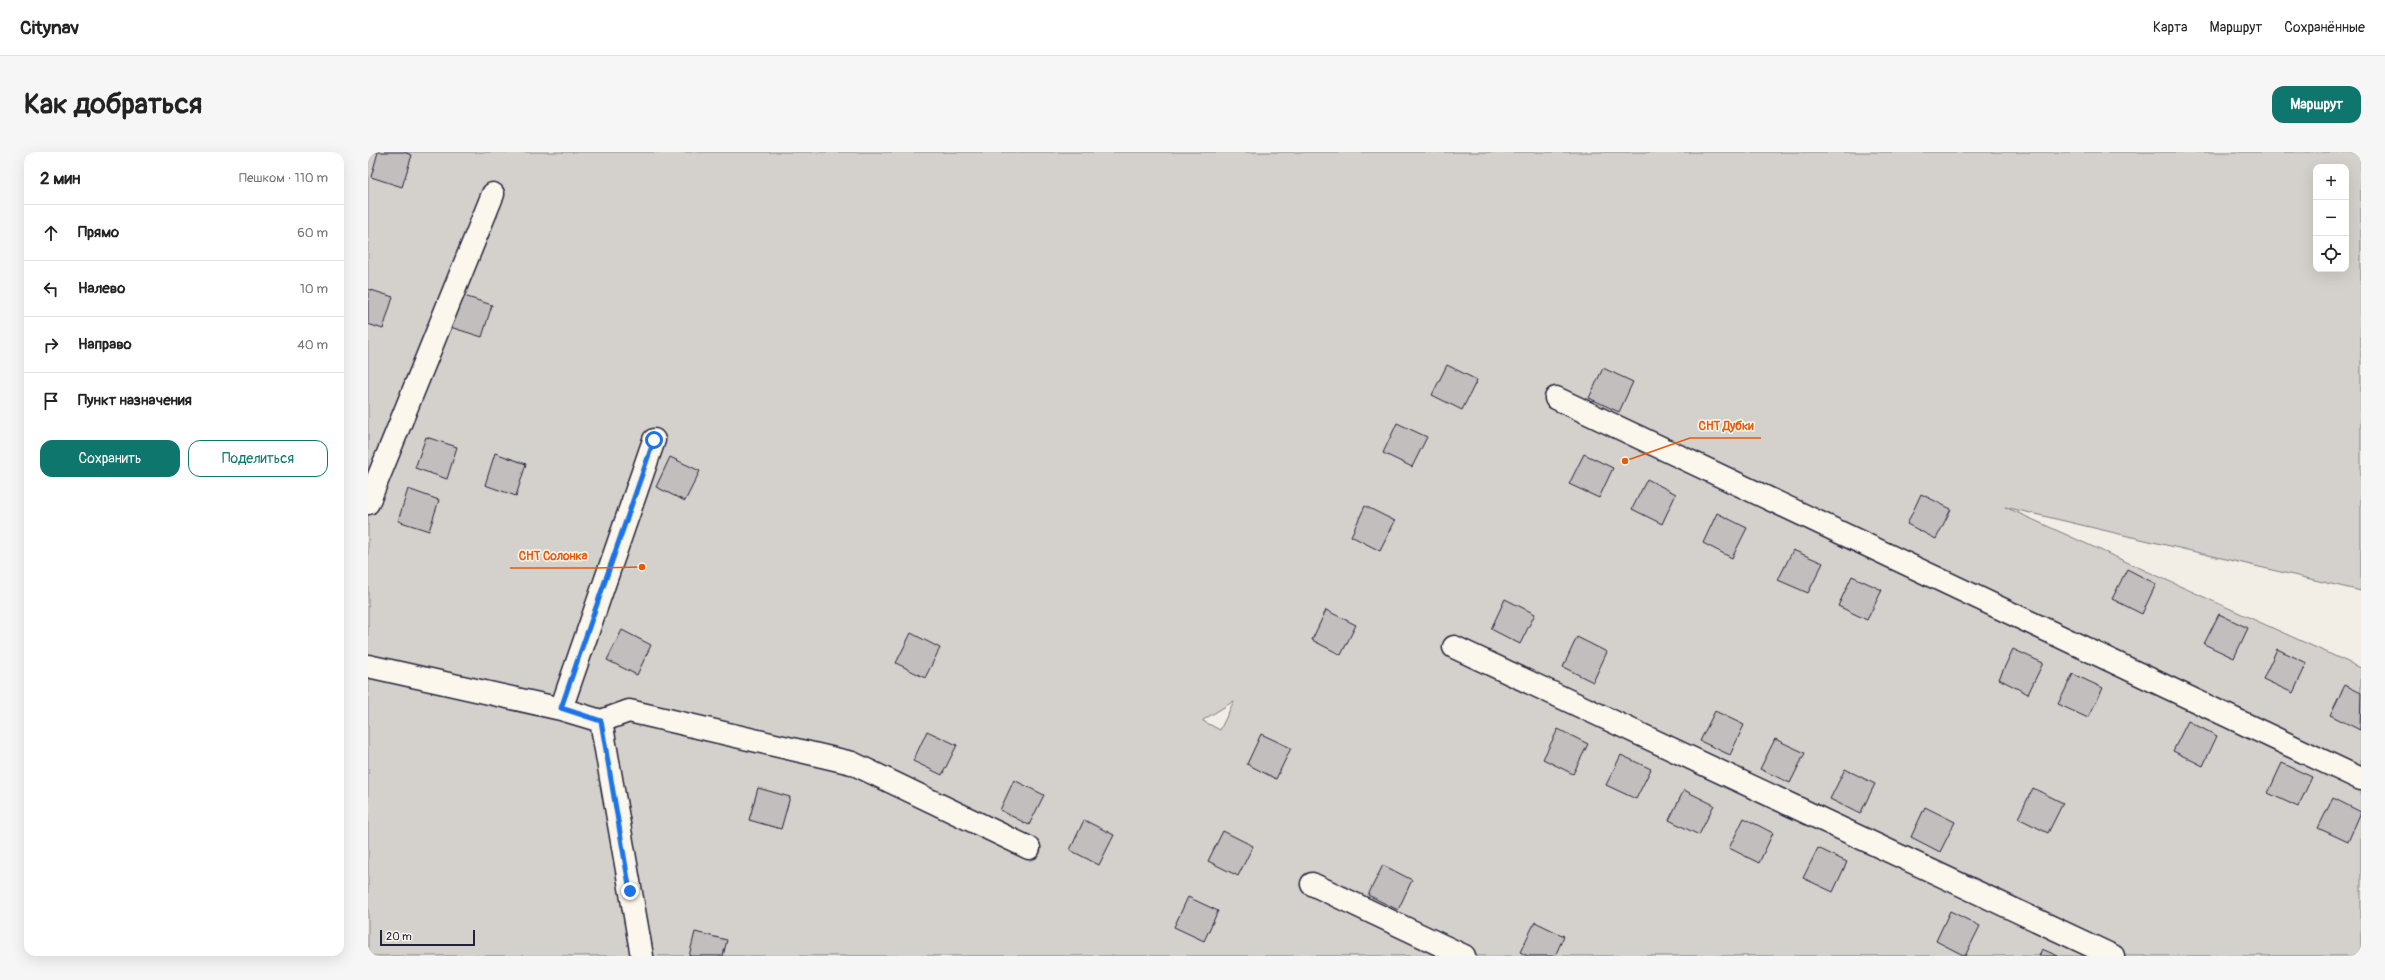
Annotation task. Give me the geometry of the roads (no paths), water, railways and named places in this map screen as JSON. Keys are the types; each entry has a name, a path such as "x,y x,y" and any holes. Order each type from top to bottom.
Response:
{"street":[{"path":"368,503 493,194"},
{"path":"1556,398 2361,778"},
{"path":"561,708 654,440"},
{"path":"1454,647 2113,956"},
{"path":"368,666 561,708 601,721 629,711 852,763 1029,848"},
{"path":"601,721 642,956"},
{"path":"1312,884 1464,956"}],"place":[{"name":"СНТ Дубки","path":"1625,461"},
{"name":"СНТ Солонка","path":"642,567"}]}
